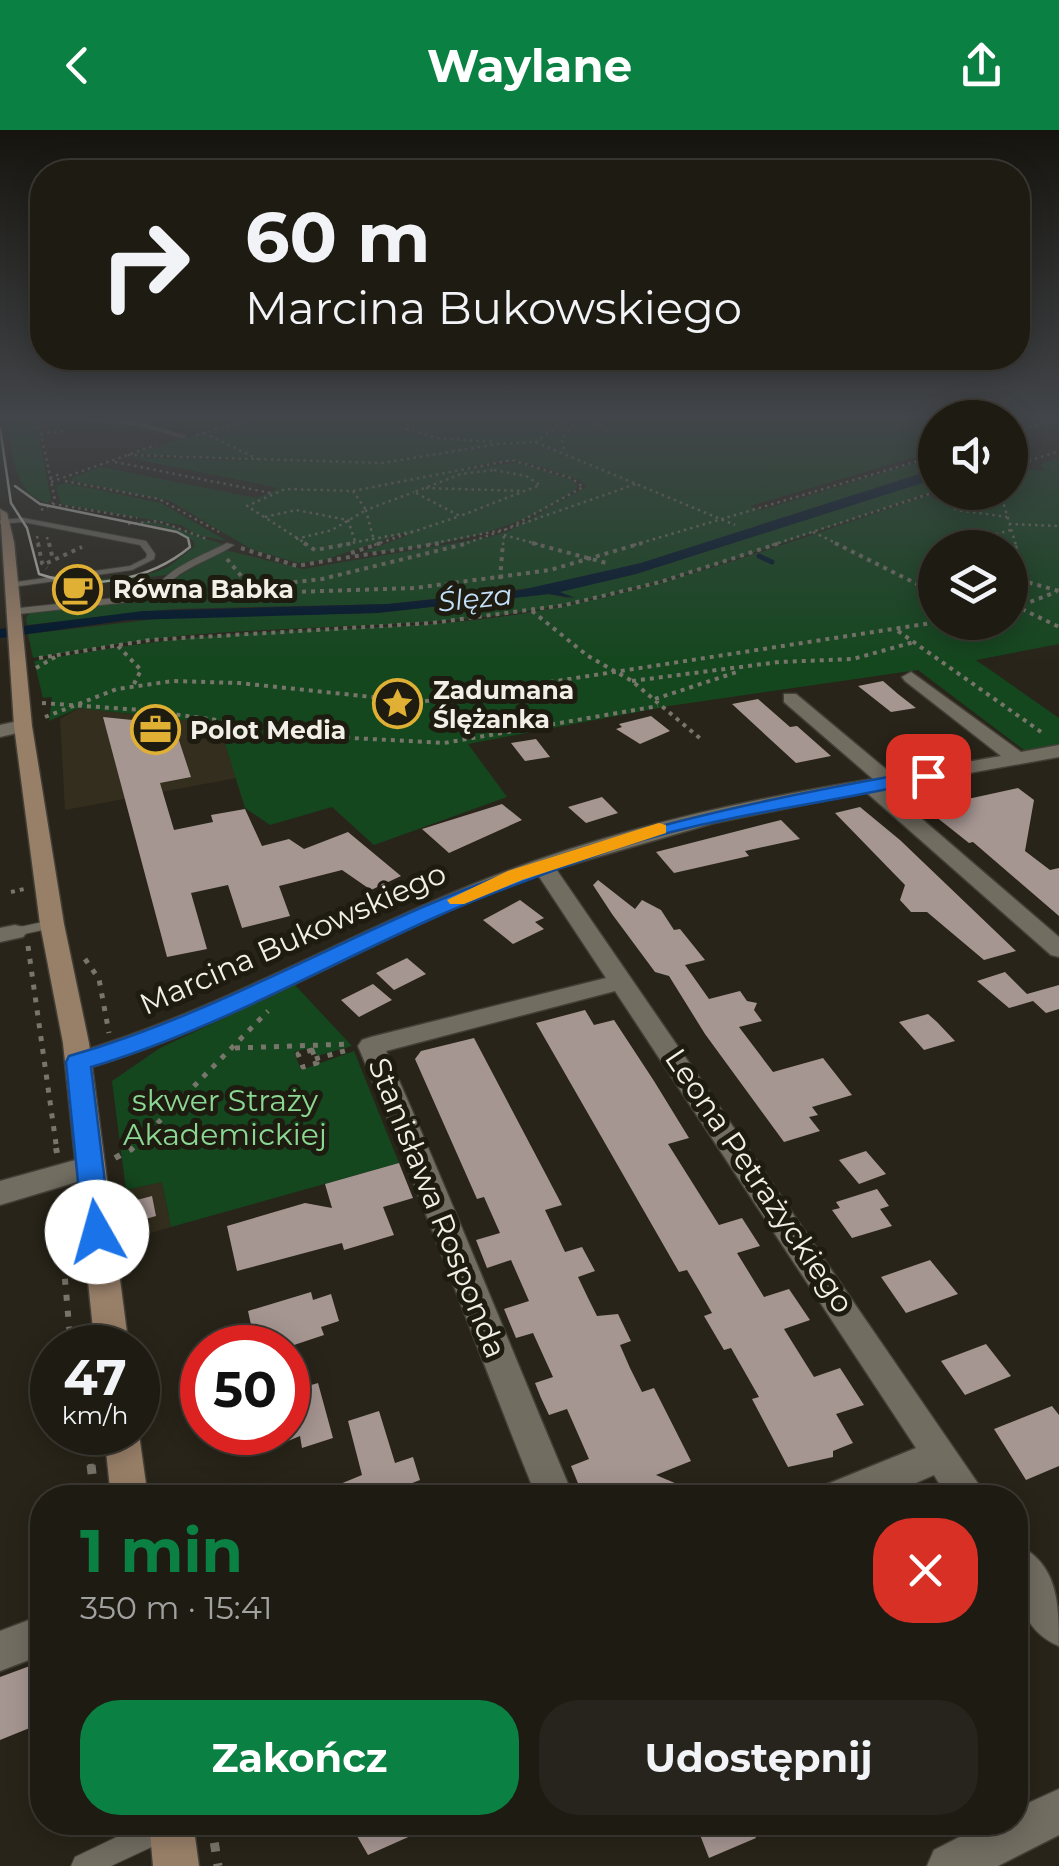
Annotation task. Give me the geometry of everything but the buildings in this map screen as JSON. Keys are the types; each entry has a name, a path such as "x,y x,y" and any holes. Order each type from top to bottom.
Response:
{"main road":[{"path":"1,517 11,617 22,657 23,726 52,924 78,1062 109,1325"},
{"path":"125,1455 128,1485"}],"street":[{"path":"911,677 1018,760"},
{"path":"790,698 1059,950"},
{"path":"0,730 23,726"},
{"name":"Marcina Bukowskiego","path":"78,1062 146,1042 409,920 544,866 662,828 1059,751"},
{"name":"Leona Petrażyckiego","path":"544,866 962,1485"},
{"name":"Stanisława Rosponda","path":"551,1485 468,1288 439,1203 362,1047 620,982"},
{"path":"0,1193 87,1164"},
{"path":"869,1485 942,1455"},
{"path":"1028,1581 1059,1626"},
{"path":"0,1650 30,1639"},
{"path":"1028,1827 1059,1811"},
{"path":"950,1866 1011,1835"}],"lane":[{"path":"1,517 53,526 54,533 151,554 150,559 132,568 9,586"},
{"path":"156,594 158,586 168,579 230,544"},
{"path":"11,617 156,594 199,592"},
{"path":"14,935 52,924"},
{"path":"84,1866 179,1835"}],"path":[{"path":"55,501 52,504 140,518"},
{"path":"162,501 233,542 230,544 297,566 496,532 560,501"},
{"path":"258,501 247,506 314,550 416,531"},
{"path":"360,501 374,537"},
{"path":"296,538 332,530 390,501"},
{"path":"432,501 461,516"},
{"path":"337,558 504,501"},
{"path":"254,590 382,570 504,535 593,501"},
{"path":"678,501 734,525"},
{"path":"199,592 322,592 499,579 599,558 786,501"},
{"path":"22,657 208,634 398,626 532,611 621,593 907,501"},
{"path":"264,517 296,510 348,520"},
{"path":"956,510 1008,517"},
{"path":"1006,510 1011,530"},
{"path":"348,520 354,542"},
{"path":"35,526 49,580"},
{"path":"1002,530 1059,526"},
{"path":"496,532 610,564"},
{"path":"813,532 918,584"},
{"path":"503,585 499,579 504,535"},
{"path":"770,538 780,543"},
{"path":"218,551 254,590"},
{"path":"1028,582 1059,591 1028,604"},
{"path":"320,599 322,592"},
{"path":"1028,610 1059,627"},
{"path":"532,611 612,672 632,681 702,740"},
{"path":"45,717 132,686 214,681 420,702 918,625"},
{"path":"896,629 1043,733"},
{"path":"632,681 742,670 779,662 853,658 914,642"},
{"path":"117,645 141,670 132,686"},
{"path":"32,670 60,655"},
{"path":"655,699 668,692 724,680 742,670"},
{"path":"40,703 352,738 444,743 658,706"},
{"path":"12,892 24,889"},
{"path":"14,935 53,1100 87,1164 127,1154 234,1048 267,1013 274,999"},
{"path":"84,958 99,979 110,1039"},
{"path":"234,1048 362,1047"},
{"path":"316,1059 362,1047"},
{"path":"64,1214 61,1234 69,1325"},
{"path":"90,1455 93,1485"},
{"path":"183,1835 218,1866"}],"shaded area":[{"path":"79,708 219,724 236,778 65,810 60,719"},
{"path":"162,1182 171,1227 133,1238 126,1190"}],"green space":[{"path":"60,501 161,503 227,541 197,535 181,525"},
{"path":"170,501 560,501 476,535 416,548 363,552 409,535 404,533 324,560 298,563 251,549"},
{"path":"561,501 767,501 750,506 761,510 791,501 835,501 641,563 548,586 388,604 173,609 27,625 31,611 126,599 195,597 200,591 177,586 174,579 225,550 303,569 509,531"},
{"path":"863,501 906,501 691,572 541,609 419,622 192,635 33,658 28,634 173,617 377,613 549,594 571,599 557,592 636,574"},
{"path":"910,501 918,501 918,510 1028,510 1028,501 1059,501 1059,644 976,660 1059,718 1059,747 1028,753 918,670 669,706 468,744 507,797 374,845 332,807 270,825 245,808 219,724 79,708 49,721 52,697 43,698 34,661 198,637 488,618 628,591 729,562"},
{"path":"138,522 173,527 223,544 166,575 83,586 53,585 153,573 194,547 195,542 176,530"},
{"name":"skwer Straży Akademickiej","path":"295,985 352,1046 317,1056 313,1047 294,1052 301,1070 354,1051 399,1163 171,1227 162,1182 126,1190 112,1081 160,1048"}],"water":[{"name":"Ślęza","path":"835,501 866,501 636,574 560,592 575,598 549,594 377,613 128,620 0,638 0,629 143,611 388,604 521,590 641,563"}],"waterway":[{"path":"759,556 772,562"}],"tram line":[{"path":"11,501 27,528 39,574 58,579 118,580 156,568 190,547 188,538 177,532 36,501"}],"slow traffic":[{"path":"457,900 515,876 659,829"}],"place":[{"name":"Równa Babka","path":"78,589"},
{"name":"Zadumana Ślężanka","path":"398,704"},
{"name":"Polot Media","path":"155,730"}],"route":[{"path":"97,1232 78,1062 146,1042 434,910 515,876 592,850 662,828 794,798 928,776"}]}
